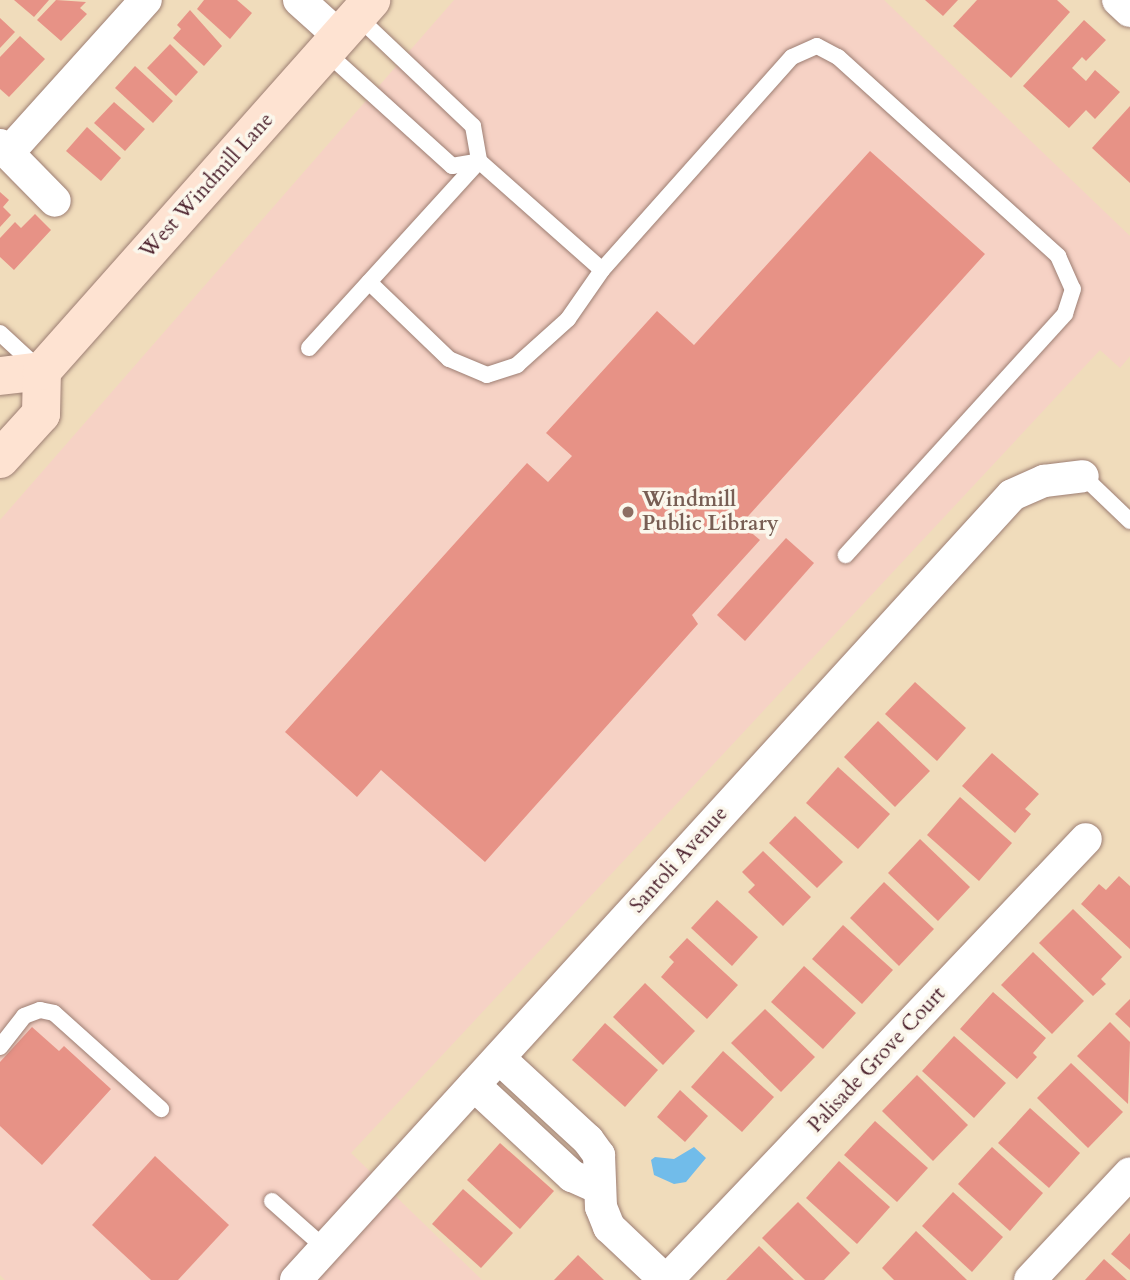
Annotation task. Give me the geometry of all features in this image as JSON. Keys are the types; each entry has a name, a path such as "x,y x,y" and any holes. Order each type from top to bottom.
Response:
{"main road":[{"name":"West Windmill Lane","path":"42,371 348,26"},
{"path":"0,376 42,371 41,414 0,459"}],"street":[{"path":"299,0 348,26"},
{"path":"1118,0 1130,11"},
{"path":"55,201 4,149 144,1"},
{"name":"Santoli Avenue","path":"296,1280 1012,495 1044,481 1083,476"},
{"name":"Palisade Grove Court","path":"666,1280 1086,839"},
{"path":"499,1058 589,1140 599,1155 599,1188 610,1227 666,1280"},
{"path":"474,1085 572,1176 599,1188"},
{"path":"1030,1280 1130,1173"}],"lane":[{"path":"348,26 452,166 479,161"},
{"path":"348,26 473,126 479,161 602,270"},
{"path":"369,282 449,359 487,375 517,365 549,340 602,270 792,57 817,46 838,57 1058,256 1073,289 1065,314 846,555"},
{"path":"309,348 479,161"},
{"path":"0,333 42,371"},
{"path":"1083,476 1130,521"},
{"path":"0,1047 24,1016 40,1010 54,1013 161,1109"},
{"path":"272,1201 326,1248"}],"shaded area":[{"path":"454,0 884,0 1130,236 1130,356 1120,368 1100,350 351,1153 482,1280 5,1280 0,1275 0,520"}],"water":[{"path":"694,1147 706,1158 686,1182 674,1184 654,1175 651,1160 655,1157 674,1159"}],"building":[{"path":"14,0 49,0 34,17"},
{"path":"56,0 86,2 80,8 87,14 61,41 37,20"},
{"path":"204,0 237,0 252,13 230,39 197,9"},
{"path":"925,0 958,0 943,16"},
{"path":"977,0 1057,0 1070,12 1011,78 953,26"},
{"path":"190,10 222,46 204,66 173,38 181,29 177,25"},
{"path":"0,18 15,32 0,48"},
{"path":"1084,20 1106,40 1086,61 1082,57 1072,68 1086,81 1095,70 1120,92 1095,119 1086,110 1069,128 1023,86"},
{"path":"20,36 45,59 9,97 0,89 0,57"},
{"path":"170,44 198,72 176,96 147,68"},
{"path":"135,66 173,101 153,123 115,88"},
{"path":"114,102 145,129 125,151 94,123"},
{"path":"1130,106 1130,183 1092,148"},
{"path":"87,127 121,158 101,181 66,151"},
{"path":"870,151 985,254 741,524 760,540 692,615 698,624 485,862 381,770 357,797 285,732 527,463 548,482 572,456 546,433 657,311 694,345"},
{"path":"0,192 9,200 3,207 11,215 0,227"},
{"path":"35,214 51,230 14,270 0,257 0,238 15,222 21,228"},
{"path":"786,538 814,563 745,641 717,615"},
{"path":"915,682 966,728 937,761 885,714"},
{"path":"878,721 930,771 895,807 844,757"},
{"path":"992,753 1039,794 1025,809 1031,814 1015,833 962,786"},
{"path":"838,767 890,814 858,849 806,803"},
{"path":"960,797 1012,843 979,881 927,835"},
{"path":"795,816 843,862 817,888 769,843"},
{"path":"920,839 970,887 938,921 888,873"},
{"path":"763,851 811,897 783,926 748,892 755,885 742,872"},
{"path":"1119,876 1130,886 1130,949 1081,904 1099,884 1106,890"},
{"path":"884,882 934,929 899,966 850,918"},
{"path":"717,900 758,937 732,966 691,928"},
{"path":"1073,909 1122,957 1101,979 1106,984 1093,996 1039,943"},
{"path":"843,925 893,970 862,1004 812,959"},
{"path":"687,938 738,985 707,1019 661,977 674,962 669,957"},
{"path":"1033,952 1084,1001 1052,1034 1001,985"},
{"path":"804,966 856,1013 823,1049 771,1002"},
{"path":"645,983 695,1031 663,1065 613,1017"},
{"path":"993,992 1046,1038 1033,1053 1037,1057 1017,1079 960,1029"},
{"path":"1130,999 1130,1028 1115,1014"},
{"path":"765,1009 815,1057 781,1092 731,1043"},
{"path":"1110,1022 1130,1042 1128,1104 1077,1056"},
{"path":"605,1023 658,1070 625,1107 572,1060"},
{"path":"32,1027 59,1051 64,1046 111,1089 42,1165 0,1126 0,1062"},
{"path":"954,1036 1006,1083 974,1118 922,1071"},
{"path":"723,1051 774,1097 742,1132 691,1087"},
{"path":"1071,1063 1123,1112 1088,1148 1037,1098"},
{"path":"917,1075 968,1125 933,1161 882,1111"},
{"path":"680,1090 708,1116 685,1142 657,1117"},
{"path":"1030,1108 1080,1153 1049,1188 998,1143"},
{"path":"875,1121 928,1168 897,1202 844,1155"},
{"path":"500,1143 554,1191 520,1229 467,1180"},
{"path":"992,1147 1043,1193 1010,1231 958,1184"},
{"path":"155,1156 229,1225 178,1280 151,1280 92,1225"},
{"path":"839,1161 890,1207 857,1244 806,1198"},
{"path":"463,1189 513,1233 481,1268 432,1224"},
{"path":"953,1192 1003,1237 972,1272 922,1226"},
{"path":"798,1202 850,1253 824,1280 805,1280 762,1238"},
{"path":"916,1231 967,1280 894,1280 882,1268"},
{"path":"1130,1233 1130,1270 1111,1254"},
{"path":"759,1246 794,1280 726,1280"},
{"path":"578,1255 604,1280 554,1280"},
{"path":"1104,1259 1127,1280 1085,1280"}],"place":[{"name":"Windmill Public Library","path":"628,512"}]}
